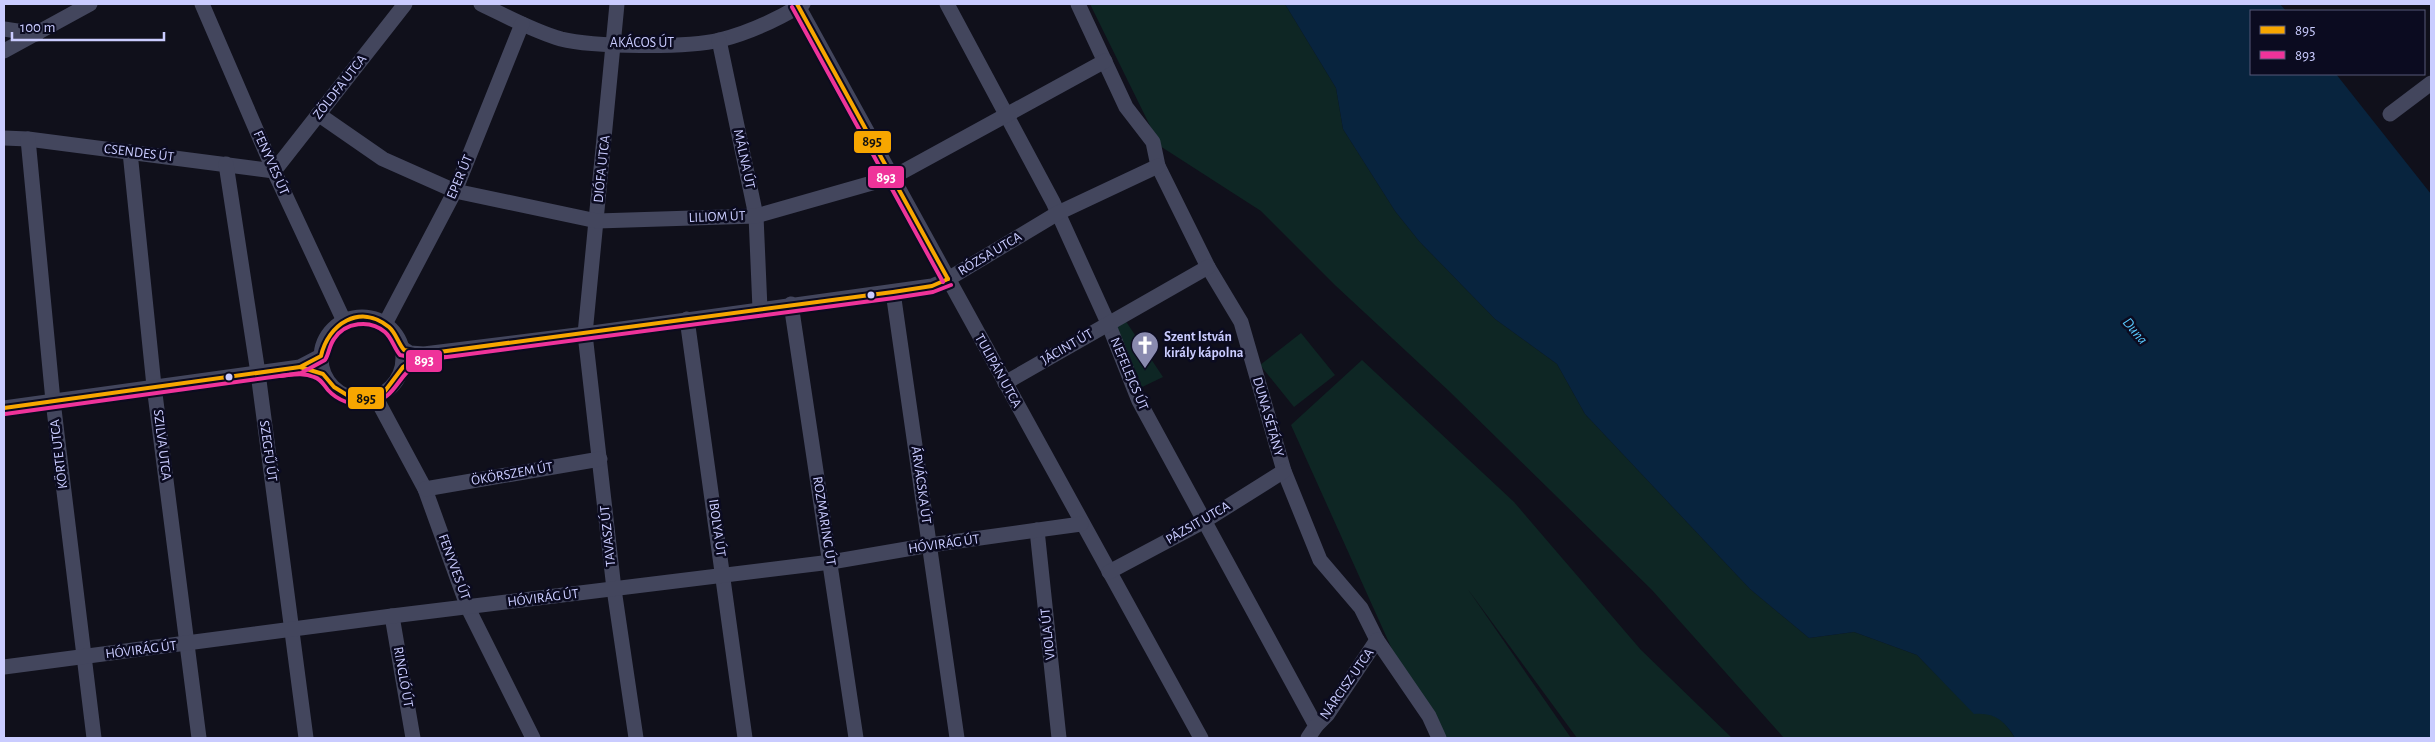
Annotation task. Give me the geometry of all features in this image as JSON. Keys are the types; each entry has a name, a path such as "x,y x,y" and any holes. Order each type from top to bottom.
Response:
{"street":[{"path":"4,51 90,4"},
{"name":"FENYVES ÚT","path":"202,4 274,171 344,321"},
{"name":"ZÖLDFA UTCA","path":"274,171 405,4"},
{"name":"AKÁCOS ÚT","path":"481,4 522,24 562,39 615,44 666,44 718,40 756,27 799,5"},
{"name":"DIÓFA UTCA","path":"585,334 618,4"},
{"name":"NEFELEJCS ÚT","path":"947,4 1004,115 1058,213 1108,323 1139,401 1312,732"},
{"name":"DUNA SÉTÁNY","path":"1078,4 1126,107 1152,142 1158,166 1208,266 1241,322 1284,471 1320,560 1361,608 1377,640 1429,716 1439,738"},
{"name":"TULIPÁN UTCA","path":"799,5 1081,524 1201,737"},
{"name":"EPER ÚT","path":"385,324 455,191 522,24"},
{"path":"4,29 36,34"},
{"name":"MÁLNA ÚT","path":"718,40 756,216 760,309"},
{"name":"LILIOM ÚT","path":"318,114 383,159 455,191 597,221 756,216 893,177 1004,115 1105,62"},
{"path":"2390,114 2431,83"},
{"name":"CSENDES ÚT","path":"4,138 28,139 274,171"},
{"name":"KÖRTE UTCA","path":"28,139 53,401 94,738"},
{"name":"SZILVA UTCA","path":"130,152 154,386 199,738"},
{"name":"SZEGFŰ ÚT","path":"226,164 258,373 306,738"},
{"name":"RÓZSA UTCA","path":"424,354 585,334 932,286 948,279 1058,213 1158,166"},
{"name":"JÁCINT ÚT","path":"1005,383 1208,266"},
{"name":"ÁRVÁCSKA ÚT","path":"893,292 958,738"},
{"name":"ROZMARING ÚT","path":"791,304 856,738"},
{"path":"356,317 369,318 385,324 396,335 402,348 401,370 394,383 387,390 375,396 363,398 348,396 335,388 326,376 321,356 324,341 344,321 356,317"},
{"name":"IBOLYA ÚT","path":"687,319 724,575 745,738"},
{"name":"TAVASZ ÚT","path":"585,334 614,589 636,738"},
{"path":"402,348 410,353 424,354"},
{"path":"401,370 424,354"},
{"path":"300,368 321,356"},
{"path":"4,408 154,386 300,368 316,371 326,376"},
{"name":"FENYVES ÚT","path":"375,396 425,489 468,608 533,738"},
{"name":"ÖKÖRSZEM ÚT","path":"425,489 600,459"},
{"name":"PÁZSIT UTCA","path":"1109,572 1203,522 1284,471"},
{"name":"HÓVIRÁG ÚT","path":"4,667 392,616 831,562 930,545 1081,524"},
{"name":"VIOLA ÚT","path":"1037,530 1059,738"},
{"name":"RINGLÓ ÚT","path":"392,616 413,738"},
{"name":"NÁRCISZ UTCA","path":"1312,732 1327,715 1377,640"}],"green space":[{"path":"1090,4 1285,4 1336,88 1343,129 1395,211 1419,241 1495,319 1557,364 1585,414 1750,589 1809,638 1854,632 1917,655 1974,713 1988,714 1999,718 2015,738 1784,738 1652,590 1449,391 1336,286 1261,211 1160,146"},
{"path":"1123,317 1163,377 1138,389 1111,324"},
{"path":"1301,333 1335,375 1294,407 1260,365"},
{"path":"1362,360 1514,502 1641,650 1732,738 1577,738 1467,588 1571,738 1432,738 1291,425"}],"water":[{"name":"Duna","path":"1285,4 2280,4 2285,10 2250,10 2250,75 2337,75 2431,194 2431,738 2015,738 2003,722 1993,716 1974,714 1917,655 1854,632 1809,638 1750,589 1585,414 1557,364 1495,319 1419,241 1395,211 1343,129 1336,88"}],"transit line":[{"name":"895","path":"797,4 948,279"},
{"name":"893","path":"792,7 943,282"},
{"name":"895","path":"4,408 300,367 321,356 325,345 338,326 347,320 357,317 378,320 391,329 404,350 424,354 893,292 932,286 948,279"},
{"name":"893","path":"5,414 301,373 325,360 332,342 339,333 358,324 372,325 385,332 400,355 424,360 894,298 933,292 951,285"},
{"name":"895","path":"300,367 323,374 334,387 347,395 366,398 385,391 403,367 424,354"},
{"name":"893","path":"280,376 310,375 322,382 332,394 340,399 355,404 366,404 384,398 408,371 418,363 433,358 445,357"}],"place":[{"name":"Szent István király kápolna","path":"1145,369"}]}
